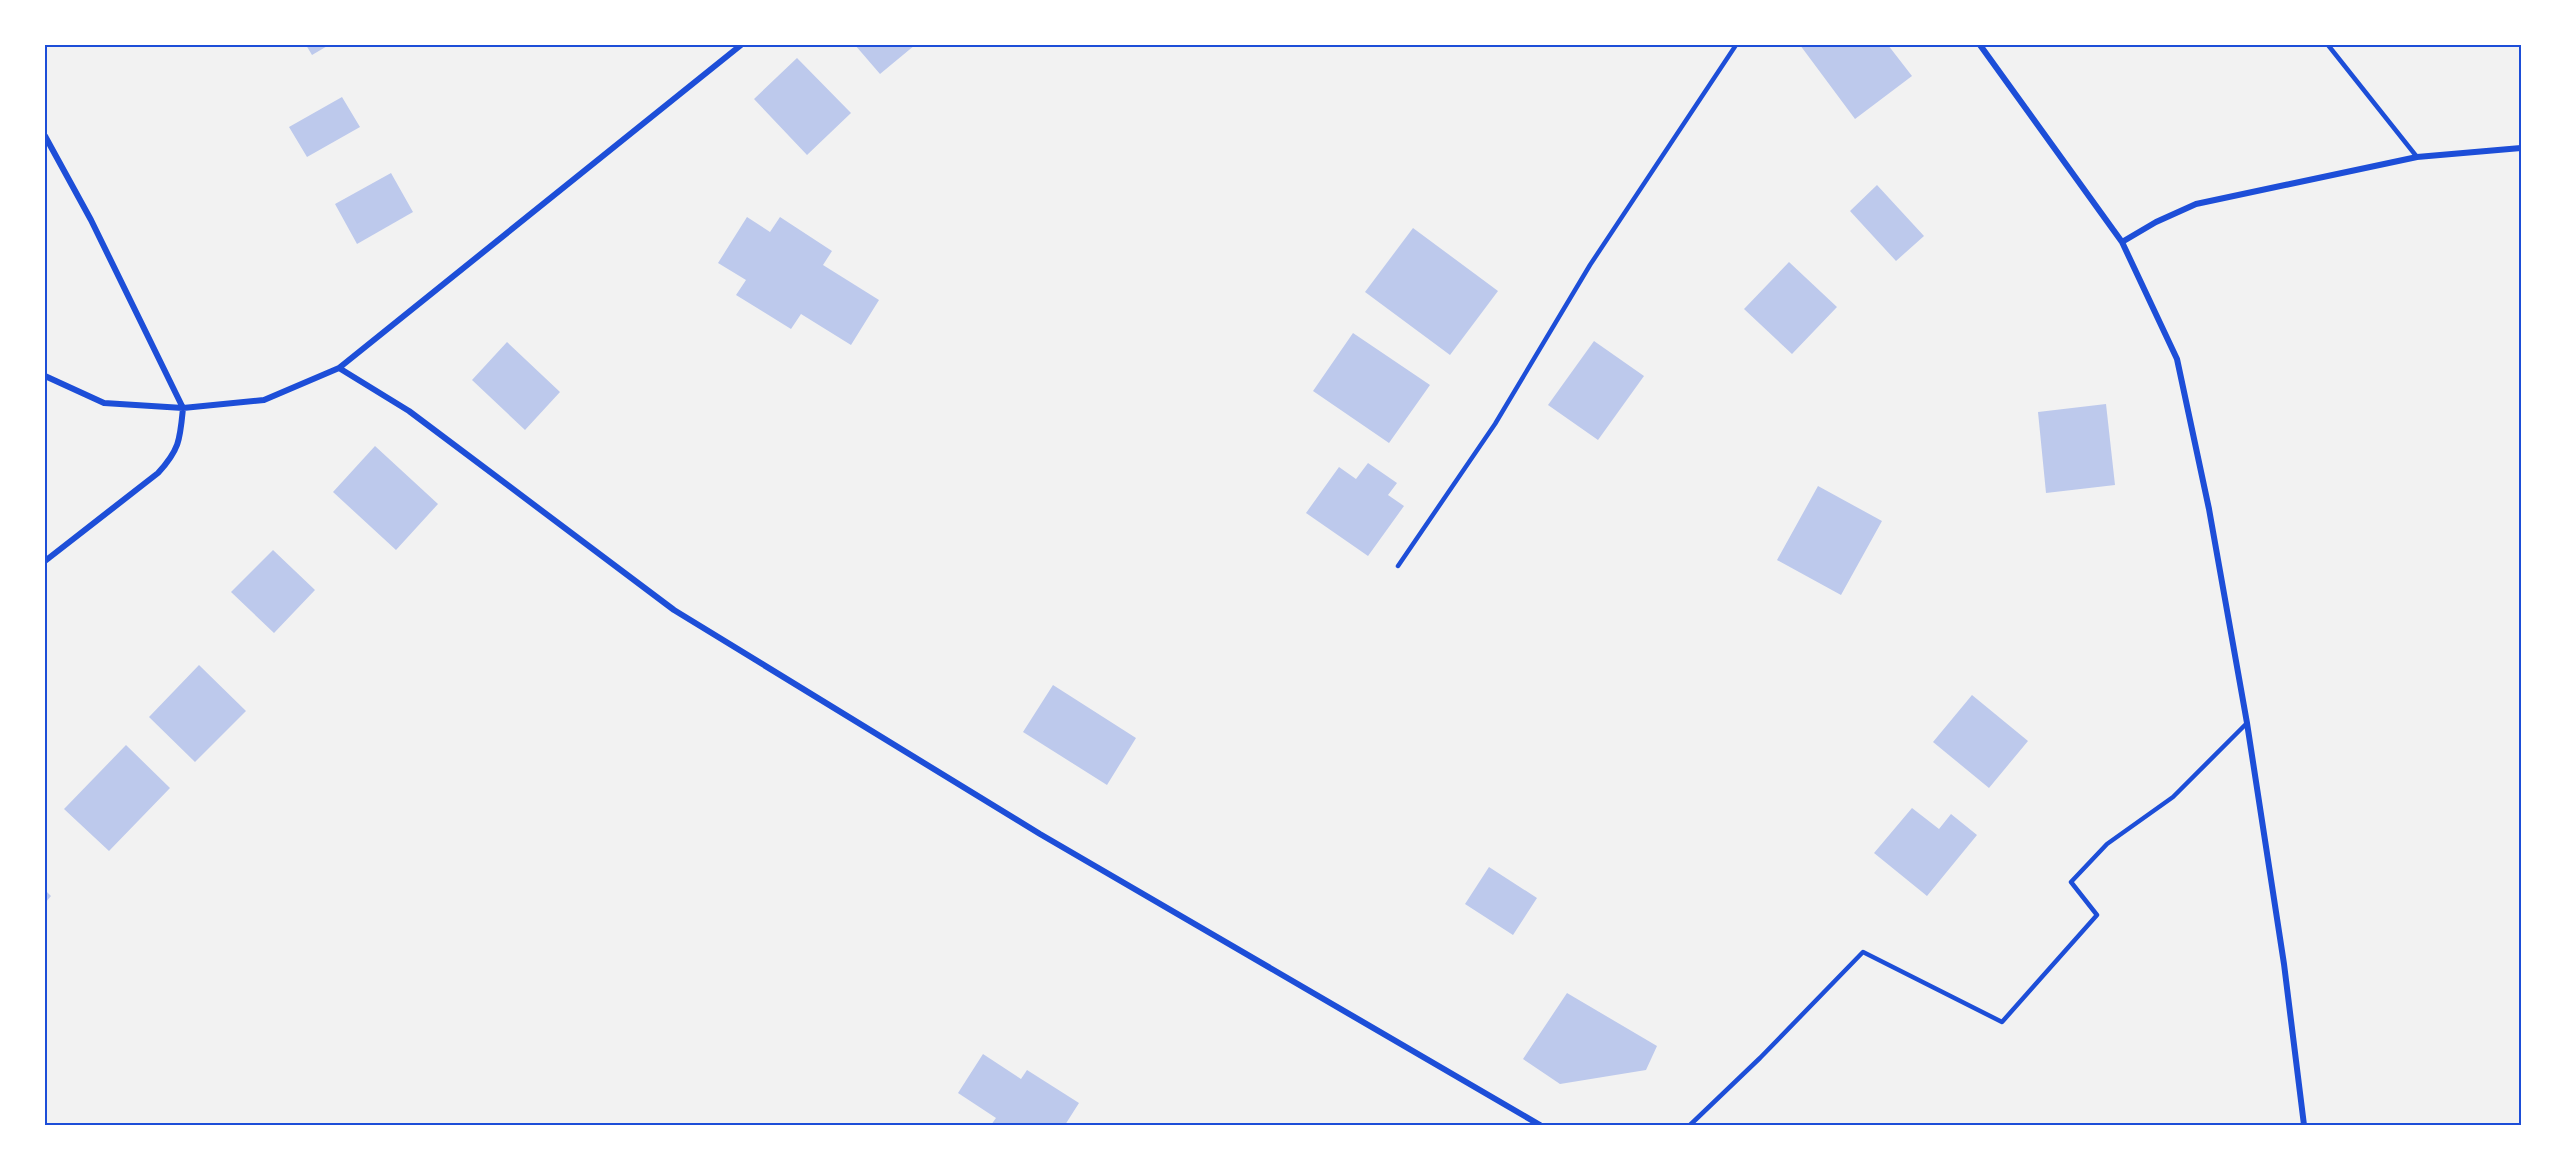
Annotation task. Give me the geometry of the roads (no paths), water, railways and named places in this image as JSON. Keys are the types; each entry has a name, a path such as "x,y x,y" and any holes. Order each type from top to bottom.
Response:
{"street":[{"path":"45,376 105,403 183,408 264,400 339,368 741,45"},
{"path":"1980,45 2122,242 2177,359 2209,509 2247,723 2284,964 2304,1125"},
{"path":"45,136 91,220 183,408 180,437 173,457 158,473 45,561"},
{"path":"2122,242 2156,222 2196,204 2417,157 2521,148"},
{"path":"339,368 409,411 674,610 1040,834 1539,1125"}],"lane":[{"path":"1398,566 1495,424 1590,265 1736,45"},
{"path":"2328,45 2417,157"},
{"path":"1690,1125 1760,1058 1863,952 2002,1022 2097,915 2071,882 2107,844 2172,797 2247,723"}]}
